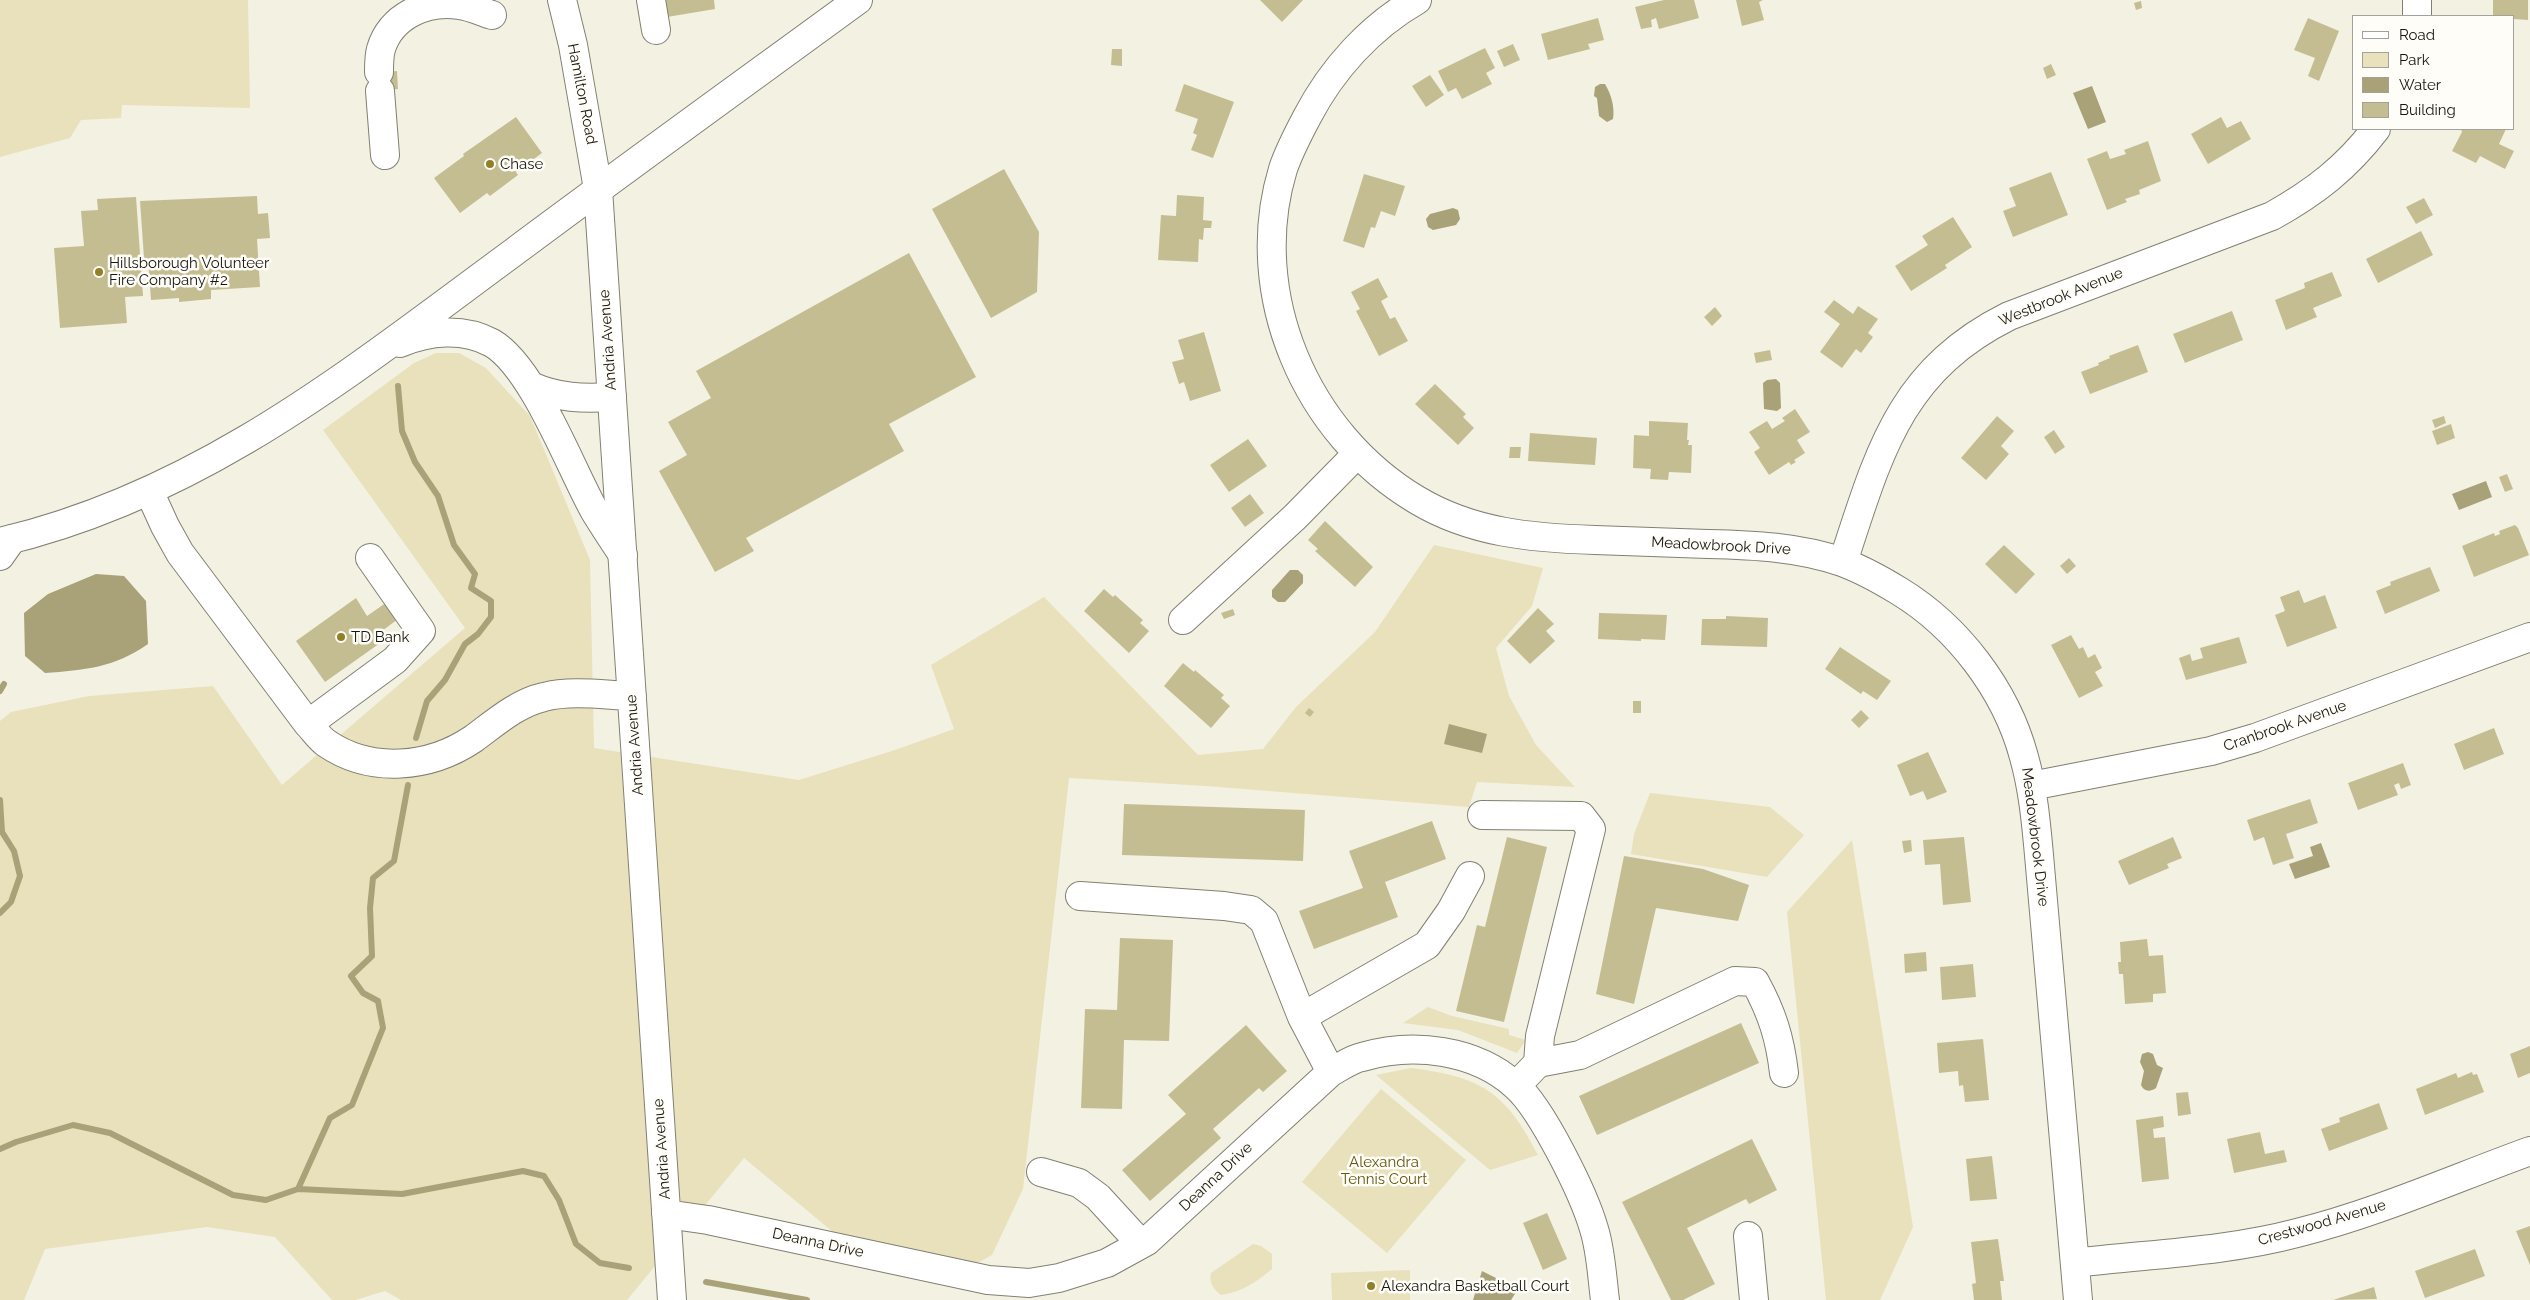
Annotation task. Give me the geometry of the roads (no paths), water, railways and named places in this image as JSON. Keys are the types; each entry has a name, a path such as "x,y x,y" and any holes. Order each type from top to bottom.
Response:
{"street":[{"name":"Hamilton Road","path":"562,0 573,44 598,189"},
{"path":"651,0 656,30"},
{"path":"4,546 149,492 196,470 262,432 375,353 858,0"},
{"name":"Meadowbrook Drive","path":"1417,0 1376,30 1333,74 1296,138 1284,168 1276,204 1272,237 1276,294 1293,357 1308,388 1324,415 1357,454 1386,479 1418,500 1445,514 1489,530 1514,535 1785,548 1842,562 1900,592 1928,611 1955,637 1979,665 2013,724 2024,755 2031,786 2040,855 2078,1300"},
{"path":"2417,0 2417,15"},
{"path":"385,155 380,51 388,32 400,19 419,9 440,4 460,5 492,15"},
{"name":"Westbrook Avenue","path":"1842,562 1894,424 1910,397 1932,370 1957,347 1982,329 2009,316 2272,216 2307,197 2336,174 2361,149 2375,130"},
{"name":"Andria Avenue","path":"598,189 672,1300"},
{"path":"375,353 412,338 453,331 493,343 531,386 594,510 623,555"},
{"path":"531,386 547,393 583,399 612,397"},
{"path":"1183,620 1295,517 1357,454"},
{"path":"149,492 180,553 308,724 324,742 341,752 366,761 394,764 420,762 445,755 472,739 502,716 544,696 567,693 632,696"},
{"path":"308,724 394,660 421,631 370,558"},
{"name":"Cranbrook Avenue","path":"2031,786 2210,751 2255,738 2530,637"},
{"path":"1482,814 1581,816 1591,828 1540,1036 1538,1063"},
{"path":"1302,1017 1427,945 1452,911 1470,876"},
{"path":"1080,896 1251,910 1264,921 1302,1017 1331,1072"},
{"path":"1516,1086 1538,1063 1580,1055 1735,981 1755,982 1766,1002 1780,1038 1784,1072"},
{"name":"Deanna Drive","path":"666,1214 708,1220 988,1280 1029,1283 1060,1278 1107,1263 1141,1244 1331,1072 1360,1057 1401,1049 1444,1052 1475,1061 1516,1086 1529,1100 1580,1194 1594,1229 1605,1300"},
{"name":"Crestwood Avenue","path":"2075,1262 2250,1244 2297,1233 2343,1220 2530,1151"},
{"path":"1041,1172 1079,1183 1098,1197 1141,1244"},
{"path":"1748,1236 1754,1300"}],"water":[{"path":"1605,84 1613,105 1613,119 1607,122 1599,116 1597,98 1594,96 1595,87"},
{"path":"2092,86 2106,122 2088,129 2073,93"},
{"path":"1453,208 1458,210 1460,219 1456,225 1433,230 1428,227 1426,219 1430,214"},
{"path":"1776,379 1780,383 1781,408 1777,411 1764,409 1763,383 1767,380"},
{"path":"2486,481 2492,497 2459,510 2452,494"},
{"path":"1290,570 1298,570 1303,575 1303,583 1285,602 1278,602 1272,597 1272,590"},
{"path":"96,574 124,576 146,601 148,644 111,663 73,671 45,673 25,656 24,613 48,594"},
{"path":"1449,724 1487,734 1482,753 1444,744"},
{"path":"2321,843 2330,867 2295,879 2289,864 2313,856 2310,847"},
{"path":"2148,1052 2153,1054 2157,1065 2163,1068 2156,1088 2149,1091 2145,1090 2141,1085 2144,1071 2140,1062 2142,1054"},
{"path":"1482,1271 1518,1289 1511,1300 1473,1300"}],"waterway":[{"path":"398,386 402,431 415,462 438,496 454,545 475,574 471,588 491,601 491,617 478,634 465,644 445,680 427,701 416,738"},
{"path":"0,691 4,684"},
{"path":"298,1189 330,1118 352,1105 383,1028 378,1001 363,993 351,976 372,956 370,908 373,878 394,861 408,785"},
{"path":"0,800 2,832 14,851 20,876 11,902 0,913"},
{"path":"0,1149 16,1142 73,1125 110,1133 233,1195 266,1200 298,1189 402,1194 523,1171 544,1176 559,1200 576,1244 600,1263 629,1268"},
{"path":"706,1282 807,1300"}],"place":[{"name":"Chase","path":"490,164"},
{"name":"Hillsborough Volunteer Fire Company #2","path":"99,272"},
{"name":"TD Bank","path":"341,637"},
{"name":"Alexandra Basketball Court","path":"1371,1286"}],"park label":[{"name":"Alexandra Tennis Court","path":"1384,1170"}]}
